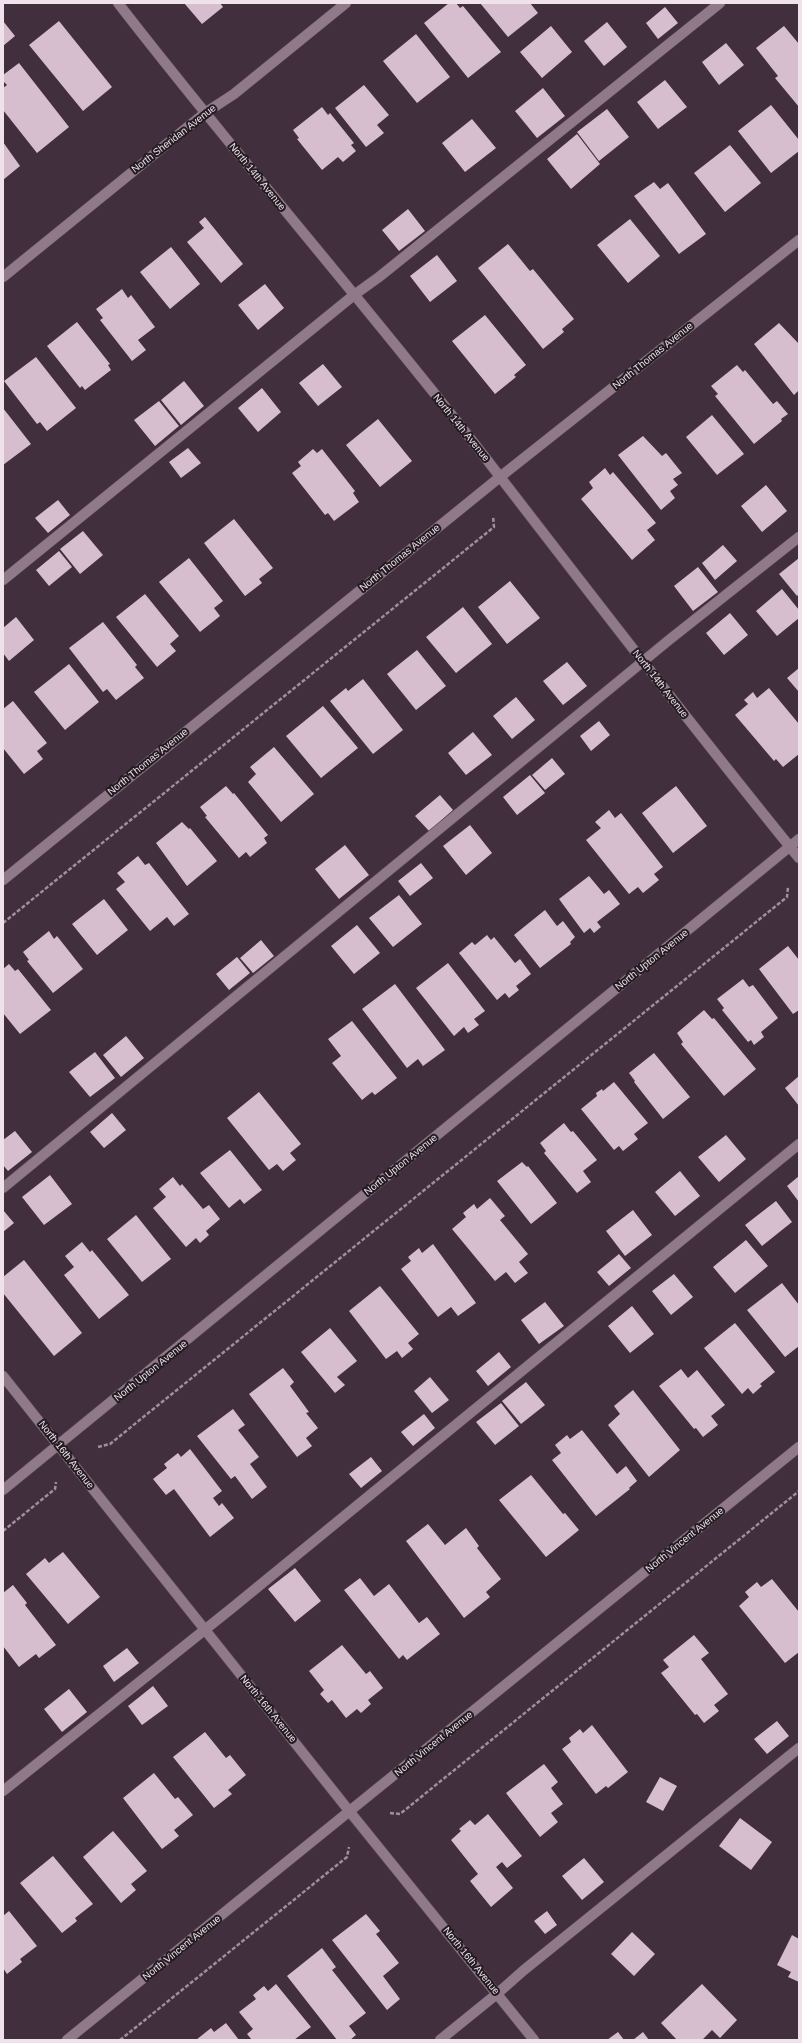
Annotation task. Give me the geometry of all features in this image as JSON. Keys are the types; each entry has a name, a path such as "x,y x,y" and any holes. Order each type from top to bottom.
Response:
{"street":[{"name":"North 14th Avenue","path":"118,3 205,113 500,477 642,662 799,858"},
{"name":"North Sheridan Avenue","path":"3,277 205,113 234,94 346,3"},
{"path":"3,580 354,295 380,277 720,3"},
{"name":"North Thomas Avenue","path":"3,880 500,477 799,240"},
{"path":"3,1188 642,662 799,537"},
{"name":"North Upton Avenue","path":"3,1490 59,1446 799,839"},
{"path":"3,1791 205,1630 799,1144"},
{"name":"North 16th Avenue","path":"3,1376 350,1812 498,1993 534,2040"},
{"name":"North Vincent Avenue","path":"67,2040 799,1447"},
{"path":"440,2040 524,1970 799,1748"}],"path":[{"path":"3,923 494,527 493,516"},
{"path":"98,1447 110,1444 788,896 788,887"},
{"path":"3,1531 55,1489 56,1482"},
{"path":"390,1813 400,1814 799,1491"},
{"path":"120,2040 347,1857 349,1847"}],"building":[{"path":"184,3 220,3 223,7 202,24"},
{"path":"449,3 456,3 460,8 463,6 501,52 468,78 424,23"},
{"path":"480,3 530,3 538,13 508,37"},
{"path":"665,7 678,23 658,39 646,23"},
{"path":"3,21 15,36 3,46"},
{"path":"59,21 112,87 83,111 29,45"},
{"path":"607,22 627,47 604,66 584,41"},
{"path":"551,26 572,52 542,78 520,52"},
{"path":"784,26 799,44 799,107 775,78 778,76 756,48"},
{"path":"416,34 450,77 417,103 383,61"},
{"path":"726,43 744,65 719,85 702,62"},
{"path":"19,63 69,127 37,153 3,110 3,88 7,85 3,81 3,75"},
{"path":"665,80 687,107 658,129 637,102"},
{"path":"364,85 389,115 377,125 384,133 366,147 335,108"},
{"path":"543,88 565,116 537,138 515,111"},
{"path":"771,105 799,140 799,151 771,173 738,131"},
{"path":"322,107 328,115 330,113 354,143 351,145 356,151 343,162 338,157 322,170 297,139 299,138 293,130"},
{"path":"607,109 629,137 599,161 577,132"},
{"path":"472,119 496,148 465,172 442,143"},
{"path":"577,134 600,164 571,189 547,159"},
{"path":"3,142 20,166 3,180"},
{"path":"730,145 761,183 725,212 694,173"},
{"path":"654,182 660,189 668,183 706,234 679,254 634,196"},
{"path":"408,209 425,231 399,251 382,230"},
{"path":"205,217 243,264 221,283 187,242 204,228 199,222"},
{"path":"630,219 660,256 628,283 597,245"},
{"path":"508,244 530,271 533,269 574,319 562,329 564,332 543,349 478,268"},
{"path":"171,247 200,284 170,309 140,272"},
{"path":"437,255 457,281 430,302 410,276"},
{"path":"265,284 284,308 258,330 238,305"},
{"path":"122,289 128,298 131,295 155,327 138,340 146,350 132,361 100,320 103,318 96,309"},
{"path":"485,315 526,365 514,375 516,377 495,394 452,341"},
{"path":"77,322 110,364 108,365 111,370 85,390 82,386 80,388 47,346"},
{"path":"779,323 799,344 799,390 794,395 754,344"},
{"path":"36,357 76,408 47,431 40,422 37,424 4,381"},
{"path":"323,364 342,387 318,406 299,383"},
{"path":"737,365 743,372 745,370 773,404 777,401 788,414 781,419 782,421 754,444 715,396 718,394 711,386"},
{"path":"184,381 204,406 181,425 161,400"},
{"path":"262,388 281,412 258,432 238,408"},
{"path":"159,401 179,426 155,446 134,420"},
{"path":"3,408 31,444 3,465"},
{"path":"712,415 744,454 717,475 686,437"},
{"path":"378,419 412,461 380,487 346,445"},
{"path":"643,436 662,456 666,453 682,473 673,479 678,485 670,491 675,498 661,510 618,455"},
{"path":"188,448 201,463 181,478 169,462"},
{"path":"313,449 317,453 322,449 355,491 353,493 359,502 334,521 328,513 325,515 292,473 301,466 298,462"},
{"path":"605,468 610,475 613,472 656,523 647,530 655,540 632,560 581,499 593,488 589,482"},
{"path":"766,485 787,511 762,532 741,506"},
{"path":"58,500 70,515 48,533 35,518"},
{"path":"234,519 273,568 259,579 262,583 245,596 204,543"},
{"path":"83,531 103,555 80,574 60,549"},
{"path":"723,545 737,561 715,580 702,563"},
{"path":"59,551 72,567 49,586 36,570"},
{"path":"189,558 223,601 214,608 220,616 200,632 159,582"},
{"path":"799,558 799,594 797,596 779,574"},
{"path":"698,567 718,592 693,611 674,586"},
{"path":"510,581 540,618 507,644 478,607"},
{"path":"782,589 799,610 799,618 777,636 756,611"},
{"path":"145,594 179,636 170,644 176,651 157,667 116,617"},
{"path":"463,607 492,644 456,673 426,637"},
{"path":"730,613 748,635 724,655 706,633"},
{"path":"16,617 34,640 9,661 3,653 3,628"},
{"path":"103,622 137,665 135,667 144,678 116,700 107,689 103,692 69,648"},
{"path":"417,650 446,686 416,710 387,674"},
{"path":"567,662 587,686 563,705 543,681"},
{"path":"69,664 99,702 65,730 34,692"},
{"path":"799,668 799,692 787,678"},
{"path":"363,679 403,730 373,754 330,701 346,688 348,691"},
{"path":"769,688 799,724 799,754 783,767 776,759 774,761 735,715 748,704 744,700 753,692 757,698"},
{"path":"516,697 535,720 512,739 493,716"},
{"path":"13,701 47,743 37,751 43,759 24,774 3,748 3,709"},
{"path":"323,706 358,748 321,778 286,736"},
{"path":"599,721 610,735 591,751 580,736"},
{"path":"473,732 492,755 466,775 448,753"},
{"path":"274,747 314,794 281,822 248,782 256,774 250,767"},
{"path":"552,758 565,774 545,790 532,775"},
{"path":"530,775 545,793 517,815 503,797"},
{"path":"226,786 233,794 234,793 268,835 264,838 267,843 250,857 246,852 239,858 205,817 207,816 200,807"},
{"path":"676,786 707,826 673,853 642,813"},
{"path":"440,795 453,810 429,831 415,816"},
{"path":"609,810 615,818 621,813 663,867 654,874 659,880 643,893 638,887 629,894 586,840 601,828 595,822"},
{"path":"182,822 189,829 190,828 217,861 187,886 156,843"},
{"path":"470,825 492,853 466,875 443,846"},
{"path":"345,845 369,875 339,899 315,869"},
{"path":"138,856 145,865 149,863 189,914 174,926 167,917 150,931 116,889 125,882 117,873"},
{"path":"421,863 433,878 410,896 398,881"},
{"path":"589,876 604,894 609,890 620,904 597,922 601,927 594,933 590,928 584,933 559,899"},
{"path":"399,895 422,924 393,947 369,918"},
{"path":"104,899 128,930 97,955 72,924"},
{"path":"545,910 557,926 563,921 575,937 570,942 571,944 540,968 514,935"},
{"path":"357,925 380,953 354,974 331,946"},
{"path":"49,931 54,939 57,936 83,969 53,993 27,961 29,960 23,952"},
{"path":"487,935 491,940 494,937 515,963 520,959 531,974 516,986 519,990 509,998 505,993 497,1000 459,953 472,942 475,945"},
{"path":"261,940 274,956 253,973 240,958"},
{"path":"788,946 799,960 799,1010 793,1014 759,969"},
{"path":"237,957 250,973 229,990 216,974"},
{"path":"448,963 485,1011 474,1019 479,1025 468,1033 464,1027 454,1036 416,988"},
{"path":"9,964 15,971 18,969 51,1010 20,1034 3,1013 3,969"},
{"path":"743,979 749,987 753,985 778,1018 761,1032 764,1037 754,1045 751,1040 748,1042 722,1010 724,1008 717,999"},
{"path":"395,984 445,1050 423,1066 418,1059 407,1068 362,1009"},
{"path":"704,1010 712,1019 714,1018 756,1069 724,1096 681,1044 683,1042 677,1033"},
{"path":"352,1021 397,1078 375,1095 372,1092 362,1100 332,1063 341,1056 328,1039"},
{"path":"126,1036 144,1058 121,1077 103,1055"},
{"path":"95,1052 115,1078 90,1097 69,1072"},
{"path":"654,1053 690,1097 663,1119 634,1082 635,1081 629,1073"},
{"path":"799,1076 799,1106 785,1088"},
{"path":"614,1082 648,1123 634,1134 638,1139 623,1151 619,1146 614,1150 581,1109 597,1096 596,1093 602,1089 603,1091"},
{"path":"259,1092 301,1144 290,1153 296,1160 283,1171 277,1164 269,1170 227,1118"},
{"path":"112,1113 126,1130 104,1148 90,1132"},
{"path":"564,1123 571,1132 573,1131 597,1160 583,1171 591,1182 577,1193 544,1153 546,1151 540,1143"},
{"path":"15,1131 32,1152 8,1171 3,1165 3,1140"},
{"path":"726,1135 746,1159 719,1182 698,1157"},
{"path":"230,1150 262,1190 244,1204 240,1199 229,1208 200,1173"},
{"path":"522,1162 527,1167 528,1166 557,1203 531,1224 497,1181"},
{"path":"680,1171 700,1196 675,1216 655,1192"},
{"path":"50,1175 72,1204 44,1225 22,1197"},
{"path":"799,1176 799,1202 787,1186"},
{"path":"173,1177 180,1186 182,1184 203,1209 209,1205 220,1219 206,1231 209,1235 200,1243 196,1238 186,1247 153,1208 166,1197 159,1189"},
{"path":"490,1198 505,1216 500,1220 528,1254 519,1262 528,1273 515,1283 506,1272 495,1281 452,1229 466,1217 463,1213 474,1204 477,1209"},
{"path":"776,1201 792,1222 762,1246 745,1225"},
{"path":"3,1210 14,1223 3,1232"},
{"path":"633,1210 652,1235 625,1256 606,1231"},
{"path":"136,1215 171,1259 142,1282 107,1239"},
{"path":"746,1240 768,1266 735,1293 713,1267"},
{"path":"82,1242 90,1252 92,1250 129,1295 99,1319 64,1275 74,1267 65,1256"},
{"path":"433,1244 476,1303 458,1316 451,1307 438,1317 401,1269 411,1261 408,1257 419,1248 422,1253"},
{"path":"619,1254 631,1268 609,1286 597,1272"},
{"path":"24,1260 82,1333 54,1356 3,1293 3,1277"},
{"path":"674,1274 693,1297 671,1315 652,1291"},
{"path":"782,1283 799,1305 799,1346 785,1357 747,1310"},
{"path":"380,1286 419,1334 408,1343 413,1349 402,1358 397,1351 386,1359 349,1311"},
{"path":"545,1302 564,1326 539,1344 521,1320"},
{"path":"632,1306 654,1334 630,1353 608,1326"},
{"path":"735,1323 775,1372 760,1384 762,1386 753,1394 748,1388 742,1394 704,1348"},
{"path":"330,1328 357,1361 337,1377 345,1385 335,1393 301,1352"},
{"path":"499,1352 511,1367 488,1386 476,1371"},
{"path":"283,1368 294,1382 290,1386 309,1412 306,1413 318,1428 306,1438 312,1446 297,1457 249,1394"},
{"path":"681,1369 688,1378 697,1370 725,1405 711,1416 718,1425 703,1437 696,1428 694,1429 659,1386"},
{"path":"430,1377 449,1400 432,1413 414,1391"},
{"path":"526,1382 545,1405 521,1424 502,1401"},
{"path":"633,1390 680,1450 649,1477 608,1425 620,1414 614,1406"},
{"path":"501,1403 519,1426 495,1445 476,1422"},
{"path":"233,1409 245,1425 238,1430 259,1457 250,1464 267,1487 252,1499 235,1476 231,1479 197,1436"},
{"path":"424,1414 435,1428 413,1446 401,1432"},
{"path":"582,1430 617,1474 626,1466 637,1481 629,1488 630,1489 596,1516 552,1460 561,1453 555,1445 567,1435 570,1439"},
{"path":"190,1449 222,1491 213,1498 219,1506 222,1503 234,1518 210,1537 174,1489 166,1495 153,1479 167,1468 164,1464 178,1453 181,1457"},
{"path":"371,1457 382,1471 361,1488 349,1474"},
{"path":"531,1475 563,1514 565,1513 579,1530 546,1557 499,1500"},
{"path":"428,1524 445,1545 466,1528 479,1546 477,1548 501,1579 486,1592 490,1597 464,1618 406,1541"},
{"path":"63,1552 100,1597 68,1624 26,1574 45,1558 49,1563"},
{"path":"295,1568 321,1601 295,1622 268,1589"},
{"path":"360,1578 374,1596 389,1584 419,1623 427,1617 440,1634 407,1660 403,1655 399,1659 344,1590"},
{"path":"772,1579 799,1612 799,1652 785,1663 739,1606 749,1597 745,1592 757,1582 761,1587"},
{"path":"13,1585 27,1603 25,1605 56,1645 39,1658 36,1654 19,1667 3,1646 3,1593"},
{"path":"694,1635 709,1653 701,1659 728,1694 714,1705 719,1711 704,1723 697,1714 695,1715 661,1673 669,1667 663,1660"},
{"path":"342,1645 366,1674 370,1671 383,1688 368,1700 371,1704 361,1713 357,1709 346,1718 332,1700 328,1703 320,1694 324,1690 309,1671"},
{"path":"127,1648 139,1663 114,1682 103,1666"},
{"path":"153,1686 168,1706 142,1725 128,1706"},
{"path":"69,1689 87,1712 62,1732 44,1709"},
{"path":"777,1721 789,1736 767,1754 754,1739"},
{"path":"592,1725 628,1772 608,1788 606,1786 596,1794 562,1749 571,1742 569,1738 580,1729 583,1733"},
{"path":"205,1732 226,1758 230,1755 246,1775 228,1790 232,1794 214,1808 173,1757"},
{"path":"544,1764 558,1782 551,1788 563,1804 551,1813 558,1822 540,1837 506,1793"},
{"path":"154,1773 175,1799 178,1797 193,1815 174,1830 179,1836 162,1849 123,1798"},
{"path":"660,1777 677,1786 663,1811 646,1802"},
{"path":"488,1814 522,1856 507,1868 502,1862 496,1867 513,1888 491,1907 470,1881 478,1874 451,1840 461,1831 459,1829 470,1820 475,1825"},
{"path":"740,1818 772,1842 751,1870 719,1846"},
{"path":"113,1831 147,1871 131,1884 136,1890 121,1903 83,1857"},
{"path":"53,1856 93,1904 75,1918 77,1921 62,1933 20,1883"},
{"path":"584,1858 604,1882 582,1900 562,1876"},
{"path":"9,1911 37,1946 20,1959 22,1962 7,1974 3,1968 3,1916"},
{"path":"547,1911 557,1925 545,1934 534,1921"},
{"path":"366,1914 380,1931 376,1934 399,1963 383,1976 400,1999 387,2010 332,1940"},
{"path":"632,1932 655,1954 634,1976 611,1954"},
{"path":"792,1935 799,1939 799,1982 788,1977 791,1972 777,1965"},
{"path":"322,1948 336,1967 332,1970 366,2013 349,2026 356,2035 350,2040 337,2040 287,1976"},
{"path":"276,1984 311,2027 294,2040 252,2040 247,2034 253,2029 239,2012 256,1999 253,1995 264,1986 268,1991"},
{"path":"702,1984 737,2020 720,2038 712,2030 702,2040 677,2040 661,2023"},
{"path":"226,2023 239,2040 196,2040 211,2028 214,2032"},
{"path":"618,2032 624,2040 607,2040"},
{"path":"643,2032 649,2040 633,2040"}]}
